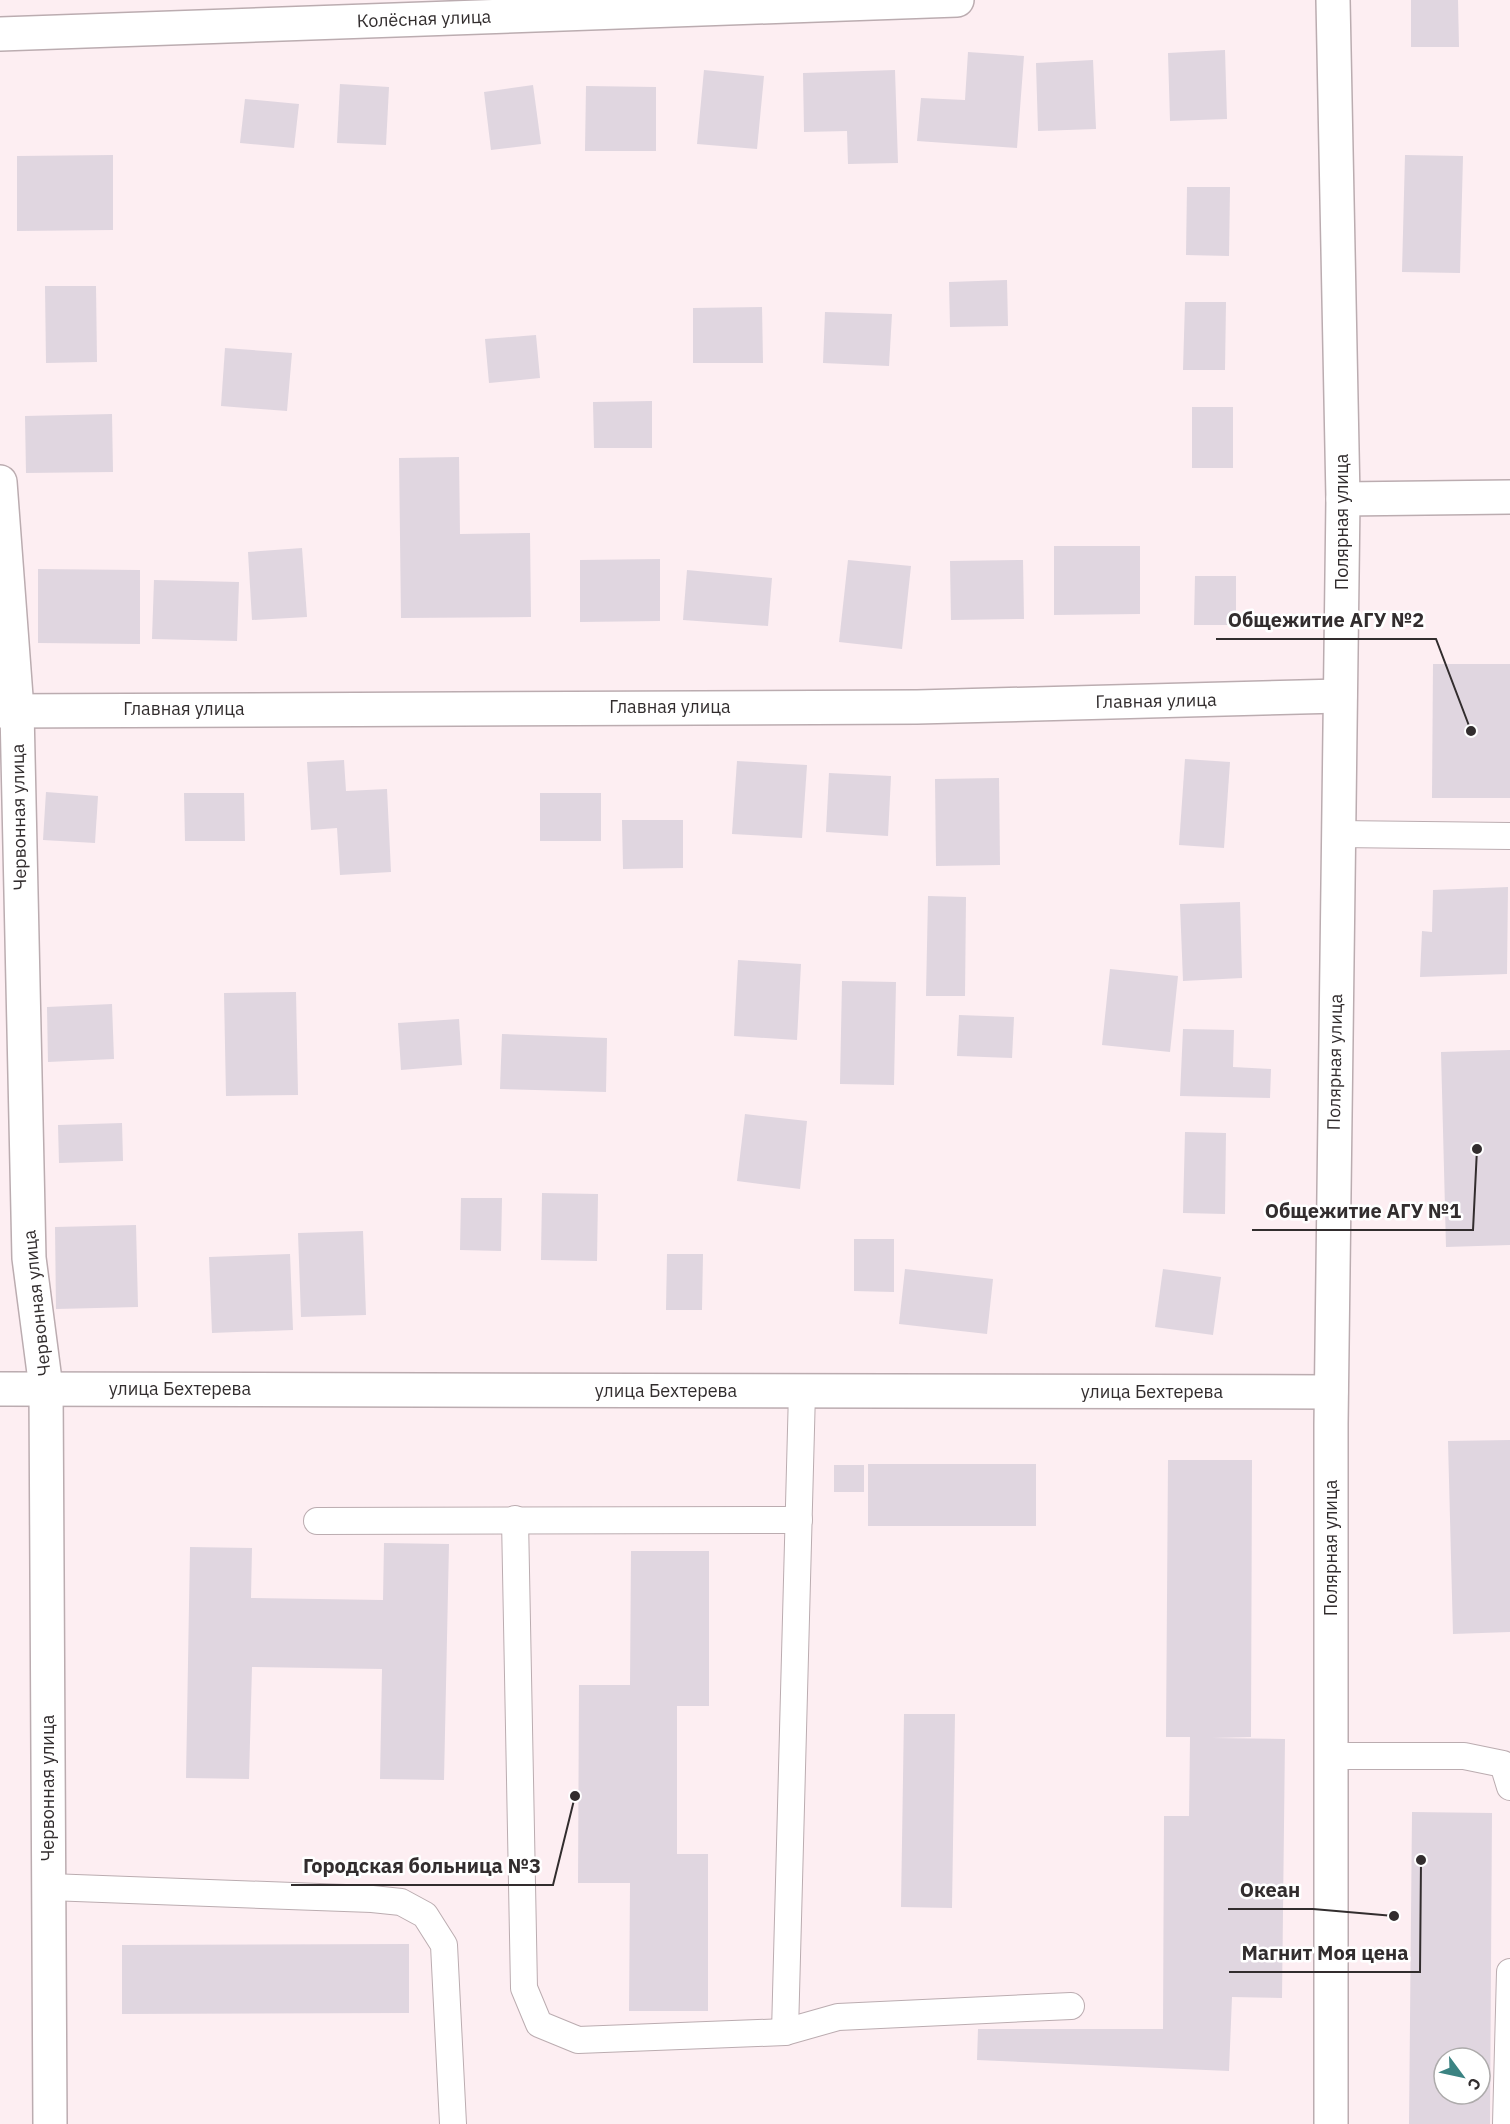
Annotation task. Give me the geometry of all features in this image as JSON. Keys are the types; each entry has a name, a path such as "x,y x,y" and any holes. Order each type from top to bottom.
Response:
{"street":[{"name":"Колёсная улица","path":"0,34 957,0"},
{"name":"Полярная улица","path":"1331,2124 1331,1392 1343,498 1333,0"},
{"name":"Червонная улица","path":"0,482 29,1258 46,1388 50,2124"},
{"path":"1343,498 1510,498"},
{"name":"Главная улица","path":"8,711 917,707 1340,696"},
{"name":"улица Бехтерева","path":"0,1389 1331,1392"}],"lane":[{"path":"1338,834 1510,836"},
{"path":"785,2032 802,1392"},
{"path":"515,1519 524,1988 539,2024 578,2040 785,2032 838,2017 1071,2006"},
{"path":"317,1521 799,1520"},
{"path":"1331,1756 1464,1756 1508,1768"},
{"path":"49,1887 372,1899 401,1902 425,1916 444,1945 453,2124"},
{"path":"1506,2124 1510,1972"}],"building":[{"path":"1411,0 1458,0 1459,47 1411,47"},
{"path":"1225,50 1227,119 1170,121 1168,53"},
{"path":"968,52 1024,56 1017,148 917,141 921,98 965,100"},
{"path":"1093,60 1096,129 1038,131 1036,63"},
{"path":"704,70 764,76 757,149 697,144"},
{"path":"895,70 898,163 848,164 847,131 804,132 803,73"},
{"path":"340,84 389,87 386,145 337,143"},
{"path":"533,85 541,144 491,150 484,92"},
{"path":"586,86 656,87 656,151 585,151"},
{"path":"245,99 299,104 294,148 240,143"},
{"path":"113,155 113,230 17,231 17,156"},
{"path":"1405,155 1463,156 1460,273 1402,272"},
{"path":"1187,187 1230,187 1229,256 1186,255"},
{"path":"1007,280 1008,326 950,327 949,282"},
{"path":"45,286 96,286 97,362 46,363"},
{"path":"1185,302 1226,302 1225,370 1183,370"},
{"path":"762,307 763,363 693,363 693,308"},
{"path":"825,312 892,314 889,366 823,363"},
{"path":"536,335 540,378 489,383 485,339"},
{"path":"225,348 292,353 287,411 221,406"},
{"path":"652,401 652,448 594,448 593,402"},
{"path":"1192,407 1233,407 1233,468 1192,468"},
{"path":"112,414 113,472 26,473 25,416"},
{"path":"459,457 460,534 530,533 531,617 401,618 399,458"},
{"path":"1054,546 1140,546 1140,614 1054,615"},
{"path":"302,548 307,617 252,620 248,552"},
{"path":"660,559 660,621 580,622 580,560"},
{"path":"848,560 911,566 902,649 839,642"},
{"path":"1023,560 1024,619 951,620 950,561"},
{"path":"38,569 140,570 140,644 38,643"},
{"path":"687,570 772,578 768,626 683,620"},
{"path":"1195,576 1236,576 1236,625 1194,625"},
{"path":"154,580 239,582 237,641 152,639"},
{"path":"1433,664 1510,664 1510,798 1432,798"},
{"path":"1185,759 1230,762 1224,848 1179,845"},
{"path":"344,760 346,791 387,789 391,872 340,875 337,828 311,830 307,762"},
{"path":"737,761 807,765 802,838 732,834"},
{"path":"829,773 891,776 888,836 826,832"},
{"path":"999,778 1000,865 936,866 935,779"},
{"path":"46,792 98,796 95,843 43,840"},
{"path":"184,793 244,793 245,841 185,841"},
{"path":"540,793 601,793 601,841 540,841"},
{"path":"622,820 683,820 683,868 623,869"},
{"path":"1508,887 1507,974 1420,977 1422,931 1432,932 1433,890"},
{"path":"928,896 966,897 965,996 926,996"},
{"path":"1240,902 1242,978 1183,981 1180,904"},
{"path":"738,960 801,964 797,1040 734,1036"},
{"path":"1110,969 1178,976 1170,1052 1102,1045"},
{"path":"842,981 896,982 894,1085 840,1084"},
{"path":"296,992 298,1095 226,1096 224,993"},
{"path":"112,1004 114,1059 48,1062 47,1007"},
{"path":"959,1015 1014,1017 1012,1058 957,1056"},
{"path":"459,1019 462,1065 401,1070 398,1023"},
{"path":"1183,1029 1234,1030 1233,1067 1271,1069 1270,1098 1180,1096"},
{"path":"502,1034 607,1038 606,1092 500,1089"},
{"path":"1510,1050 1510,1245 1446,1247 1441,1052"},
{"path":"745,1114 807,1121 800,1189 737,1181"},
{"path":"122,1123 123,1161 59,1163 58,1125"},
{"path":"1185,1132 1226,1133 1225,1214 1183,1213"},
{"path":"542,1193 598,1194 597,1261 541,1260"},
{"path":"461,1198 502,1198 501,1251 460,1250"},
{"path":"136,1225 138,1307 56,1309 55,1227"},
{"path":"363,1231 366,1315 301,1317 298,1233"},
{"path":"854,1239 894,1239 894,1292 854,1291"},
{"path":"290,1254 293,1330 212,1333 209,1257"},
{"path":"667,1254 703,1254 702,1310 666,1310"},
{"path":"905,1269 993,1279 987,1334 899,1324"},
{"path":"1163,1269 1221,1277 1213,1335 1155,1327"},
{"path":"1510,1440 1510,1632 1453,1634 1448,1441"},
{"path":"1168,1460 1252,1460 1251,1737 1212,1738 1285,1739 1282,1998 1232,1997 1229,2071 977,2060 978,2029 1163,2029 1164,1816 1189,1816 1190,1737 1166,1737"},
{"path":"868,1464 1036,1464 1036,1526 868,1526"},
{"path":"834,1465 864,1465 864,1492 834,1492"},
{"path":"384,1543 449,1544 444,1780 380,1779 382,1669 252,1667 249,1779 186,1778 190,1547 252,1548 251,1598 383,1600"},
{"path":"631,1551 709,1551 709,1706 677,1706 677,1854 708,1854 708,2011 629,2011 630,1883 578,1883 579,1685 630,1685"},
{"path":"904,1714 955,1714 952,1908 901,1907"},
{"path":"1412,1812 1492,1813 1491,2046 1432,2046 1432,2106 1490,2106 1490,2124 1409,2124"},
{"path":"409,1944 409,2013 122,2014 122,1945"}],"place":[{"name":"Общежитие АГУ №2","path":"1471,731"},
{"name":"Общежитие АГУ №1","path":"1477,1149"},
{"name":"Городская больница №3","path":"575,1796"},
{"name":"Магнит Моя цена","path":"1421,1860"},
{"name":"Океан","path":"1394,1916"}]}
